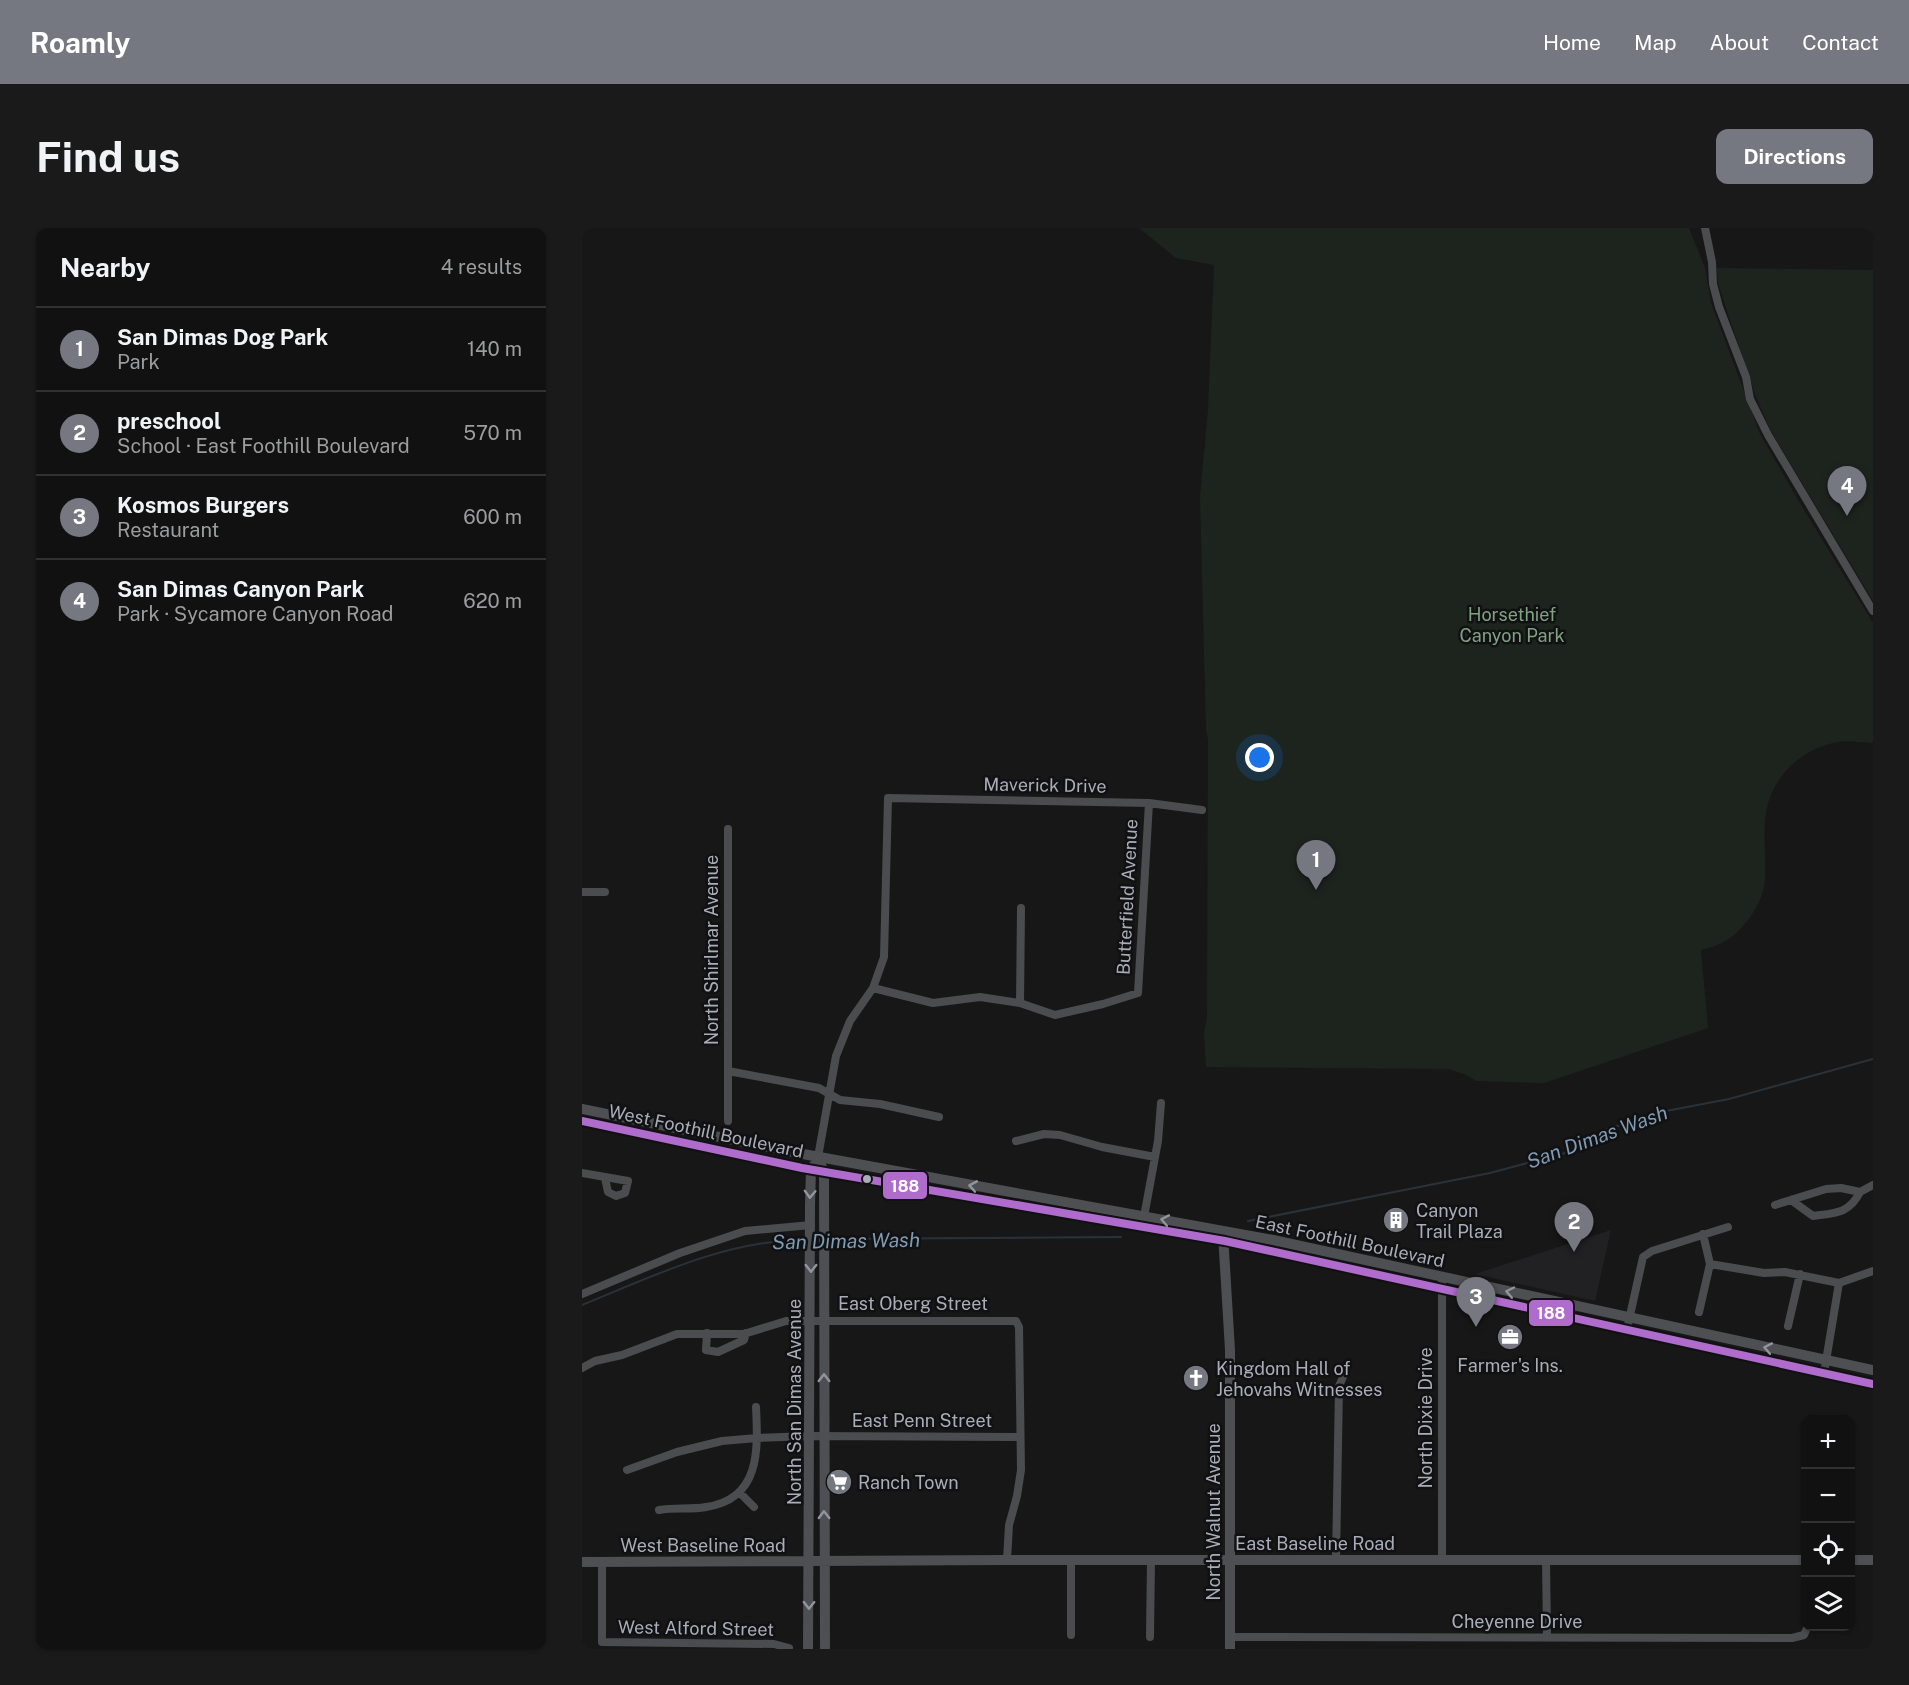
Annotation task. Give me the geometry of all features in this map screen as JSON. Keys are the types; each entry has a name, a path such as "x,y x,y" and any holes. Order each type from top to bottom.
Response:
{"main road":[{"name":"West Foothill Boulevard","path":"582,1109 818,1157"},
{"name":"West Foothill Boulevard","path":"582,1121 824,1172"},
{"name":"North San Dimas Avenue","path":"808,1649 811,1170 818,1157"},
{"name":"North San Dimas Avenue","path":"818,1157 824,1172 825,1649"},
{"name":"East Foothill Boulevard","path":"818,1157 1143,1221 1331,1252 1442,1283 1628,1323 1873,1370"},
{"name":"East Foothill Boulevard","path":"824,1172 1143,1221"},
{"name":"North Walnut Avenue","path":"1224,1236 1230,1350 1230,1649"},
{"name":"East Foothill Boulevard","path":"1628,1323 1873,1384"},
{"name":"East Baseline Road","path":"825,1561 1801,1560"},
{"path":"1855,1560 1873,1560"},
{"name":"West Baseline Road","path":"582,1562 825,1561"}],"street":[{"path":"1705,228 1712,262 1713,284 1719,307 1746,377 1750,399 1768,435 1873,611"},
{"name":"Maverick Drive","path":"888,798 1149,803 1202,810"},
{"name":"North San Dimas Avenue","path":"818,1157 836,1056 850,1021 873,988 884,957 888,798"},
{"name":"Butterfield Avenue","path":"1020,1003 1054,1015 1138,993 1149,803"},
{"name":"North Shirlmar Avenue","path":"728,829 728,1121"},
{"path":"582,892 605,892"},
{"path":"873,988 933,1003 980,998 1020,1003 1021,908"},
{"name":"North Shirlmar Avenue","path":"728,1071 819,1088 840,1100 880,1104 939,1117"},
{"path":"1143,1221 1155,1157 1161,1103"},
{"path":"1016,1141 1044,1134 1060,1135 1102,1147 1155,1157"},
{"path":"582,1173 605,1178"},
{"path":"1791,1200 1813,1216 1836,1213 1849,1208 1860,1192 1873,1185"},
{"path":"1775,1205 1826,1189 1841,1188 1860,1192"},
{"path":"1628,1323 1643,1257 1652,1251 1728,1227"},
{"path":"582,1294 680,1253 745,1231 811,1234"},
{"path":"1699,1312 1710,1264 1703,1234"},
{"path":"1710,1264 1764,1274 1785,1272 1800,1274 1839,1283 1873,1271"},
{"path":"1788,1326 1800,1274"},
{"name":"North Dixie Drive","path":"1442,1283 1442,1559"},
{"path":"1824,1373 1839,1283"},
{"name":"East Oberg Street","path":"746,1333 786,1321 1016,1321 1019,1327 1020,1437"},
{"path":"582,1368 596,1361 622,1355 677,1334 707,1333 746,1333 744,1340 717,1352 706,1350 707,1333"},
{"path":"1336,1560 1339,1386 1343,1377"},
{"path":"659,1510 674,1507 706,1508 725,1501 739,1492 752,1475 756,1462 756,1407"},
{"path":"1007,1560 1009,1525 1021,1470 1020,1437"},
{"name":"East Penn Street","path":"627,1470 677,1452 722,1441 757,1438 1020,1437"},
{"path":"739,1492 754,1507"},
{"path":"1546,1559 1546,1637"},
{"path":"1071,1560 1071,1635"},
{"path":"1150,1637 1151,1560"},
{"name":"West Alford Street","path":"602,1562 602,1642 774,1644 789,1648"},
{"name":"Cheyenne Drive","path":"1230,1637 1792,1638 1806,1631"}],"shaded area":[{"path":"1611,1230 1595,1301 1475,1274"}],"green space":[{"name":"Horsethief Canyon Park","path":"1139,228 1689,228 1705,268 1711,303 1760,434 1873,623 1873,743 1841,741 1812,751 1791,766 1775,787 1766,812 1765,880 1756,908 1744,925 1730,938 1701,950 1708,1028 1544,1083 1476,1081 1448,1069 1206,1067 1204,1033 1207,1018 1208,739 1200,496 1208,409 1214,265 1176,258"},
{"path":"1717,268 1873,270 1873,601 1771,431 1756,397 1726,308 1718,283"}],"waterway":[{"name":"San Dimas Wash","path":"1248,1221 1490,1173 1565,1153 1602,1131 1661,1112 1729,1099 1873,1059"},
{"name":"San Dimas Wash","path":"826,1239 1121,1237"},
{"name":"San Dimas Wash","path":"582,1305 664,1271 718,1253 775,1241 806,1239"}],"transit line":[{"name":"188","path":"582,1121 802,1168 1225,1241 1873,1384"}],"place":[{"name":"San Dimas Canyon Park","path":"1847,516"},
{"name":"San Dimas Dog Park","path":"1316,890"},
{"name":"Canyon Trail Plaza","path":"1396,1220"},
{"name":"preschool","path":"1574,1252"},
{"name":"Kosmos Burgers","path":"1476,1327"},
{"name":"Farmer's Ins.","path":"1510,1337"},
{"name":"Kingdom Hall of Jehovahs Witnesses","path":"1196,1378"},
{"name":"Ranch Town","path":"839,1482"}]}
